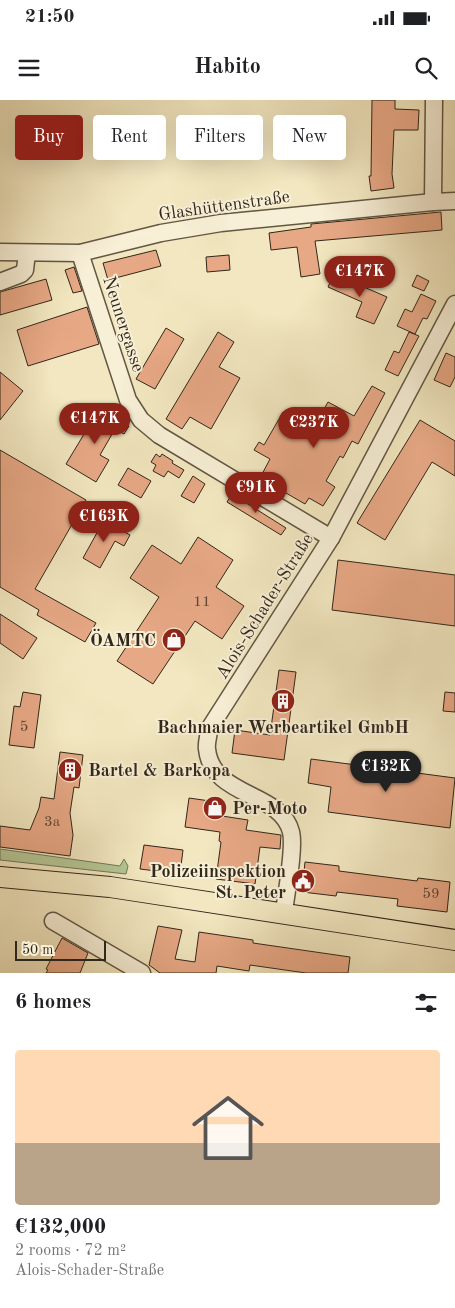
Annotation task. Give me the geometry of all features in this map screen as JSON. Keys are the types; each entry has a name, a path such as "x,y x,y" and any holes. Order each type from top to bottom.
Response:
{"main road":[{"path":"0,877 110,887 284,912 455,940"}],"street":[{"path":"433,202 434,100"},
{"name":"Glashüttenstraße","path":"0,252 80,253 160,233 221,223 433,202 455,202"},
{"path":"0,282 21,274 26,270 27,252"},
{"name":"Neunergasse","path":"80,253 128,400 141,420 159,435 331,538"},
{"name":"Alois-Schader-Straße","path":"284,912 292,832 286,819 272,807 233,787 212,767 207,748 210,729 331,538 455,304"},
{"path":"53,921 142,973"}],"green space":[{"path":"0,849 120,866 124,859 128,866 126,874 0,860"}],"building":[{"path":"372,100 395,100 395,109 419,110 418,130 394,130 392,174 394,188 371,191 369,176 371,176"},
{"path":"441,212 442,230 315,241 320,274 301,277 297,247 271,250 269,233 311,227 311,224"},
{"path":"156,250 161,266 108,280 103,263"},
{"path":"229,255 230,270 207,272 206,257"},
{"path":"74,267 82,291 73,293 65,270"},
{"path":"334,274 387,297 374,324 356,317 362,302 328,287"},
{"path":"417,275 429,281 424,291 412,286"},
{"path":"46,279 52,300 0,315 0,292"},
{"path":"421,294 436,301 427,319 423,318 415,334 397,326 405,309 412,312"},
{"path":"87,307 99,344 28,366 17,330"},
{"path":"166,328 184,339 155,389 136,379"},
{"path":"218,332 234,342 219,367 240,378 211,429 190,417 182,429 166,419"},
{"path":"409,332 419,336 398,376 385,370 394,351 399,353"},
{"path":"446,353 455,357 455,377 450,387 434,380"},
{"path":"0,372 23,391 0,420"},
{"path":"372,386 385,393 358,444 352,441 343,458 340,456 326,481 335,487 323,506 309,498 305,504 260,478 270,459 254,450 259,442 264,445 283,412 315,430 328,402 354,416"},
{"path":"98,408 129,426 124,434 115,429 100,455 109,460 96,482 66,464"},
{"path":"420,420 455,441 455,476 432,462 385,540 357,523"},
{"path":"0,450 86,500 35,589 96,623 85,642 37,615 39,610 0,587"},
{"path":"156,454 160,457 162,454 184,470 179,478 168,471 164,477 153,471 156,465 151,462"},
{"path":"128,468 151,481 141,498 118,485"},
{"path":"193,476 205,484 194,503 181,496"},
{"path":"232,494 286,528 281,535 227,502"},
{"path":"101,519 130,535 124,546 115,541 100,568 83,558 98,531 95,530"},
{"path":"198,537 233,560 216,587 244,606 222,639 195,621 153,684 117,661 159,597 130,578 152,545 181,564"},
{"path":"338,560 455,575 455,626 332,610"},
{"path":"0,614 37,638 23,659 0,643"},
{"name":"Bachmaier Werbeartikel GmbH","path":"279,670 296,672 284,760 232,753 235,730 270,735"},
{"path":"23,692 41,695 34,748 9,745 14,706 20,707"},
{"path":"445,692 455,693 455,712 443,711"},
{"path":"60,752 83,755 79,788 74,787 70,813 73,835 70,856 0,847 0,826 30,830 39,808 41,797 54,799"},
{"path":"311,759 455,778 450,828 328,812 331,787 308,783"},
{"path":"189,798 224,803 222,816 248,820 246,830 281,835 280,849 260,847 255,884 216,879 221,842 219,841 220,832 185,827"},
{"path":"144,845 183,850 180,874 140,869"},
{"path":"305,862 339,866 339,871 417,881 418,878 450,882 447,912 397,906 398,899 337,892 336,896 302,892"},
{"path":"158,926 182,930 175,959 195,962 199,932 253,940 253,943 350,957 348,973 306,973 250,965 249,971 217,966 216,973 160,973 149,965"},
{"path":"62,938 88,953 80,973 46,973 48,970 46,969"}],"place":[{"name":"ÖAMTC","path":"174,640"},
{"name":"Bachmaier Werbeartikel GmbH","path":"283,701"},
{"name":"Bartel & Barkopa","path":"70,770"},
{"name":"Per-Moto","path":"215,808"},
{"name":"Polizeiinspektion St. Peter","path":"303,881"}]}
